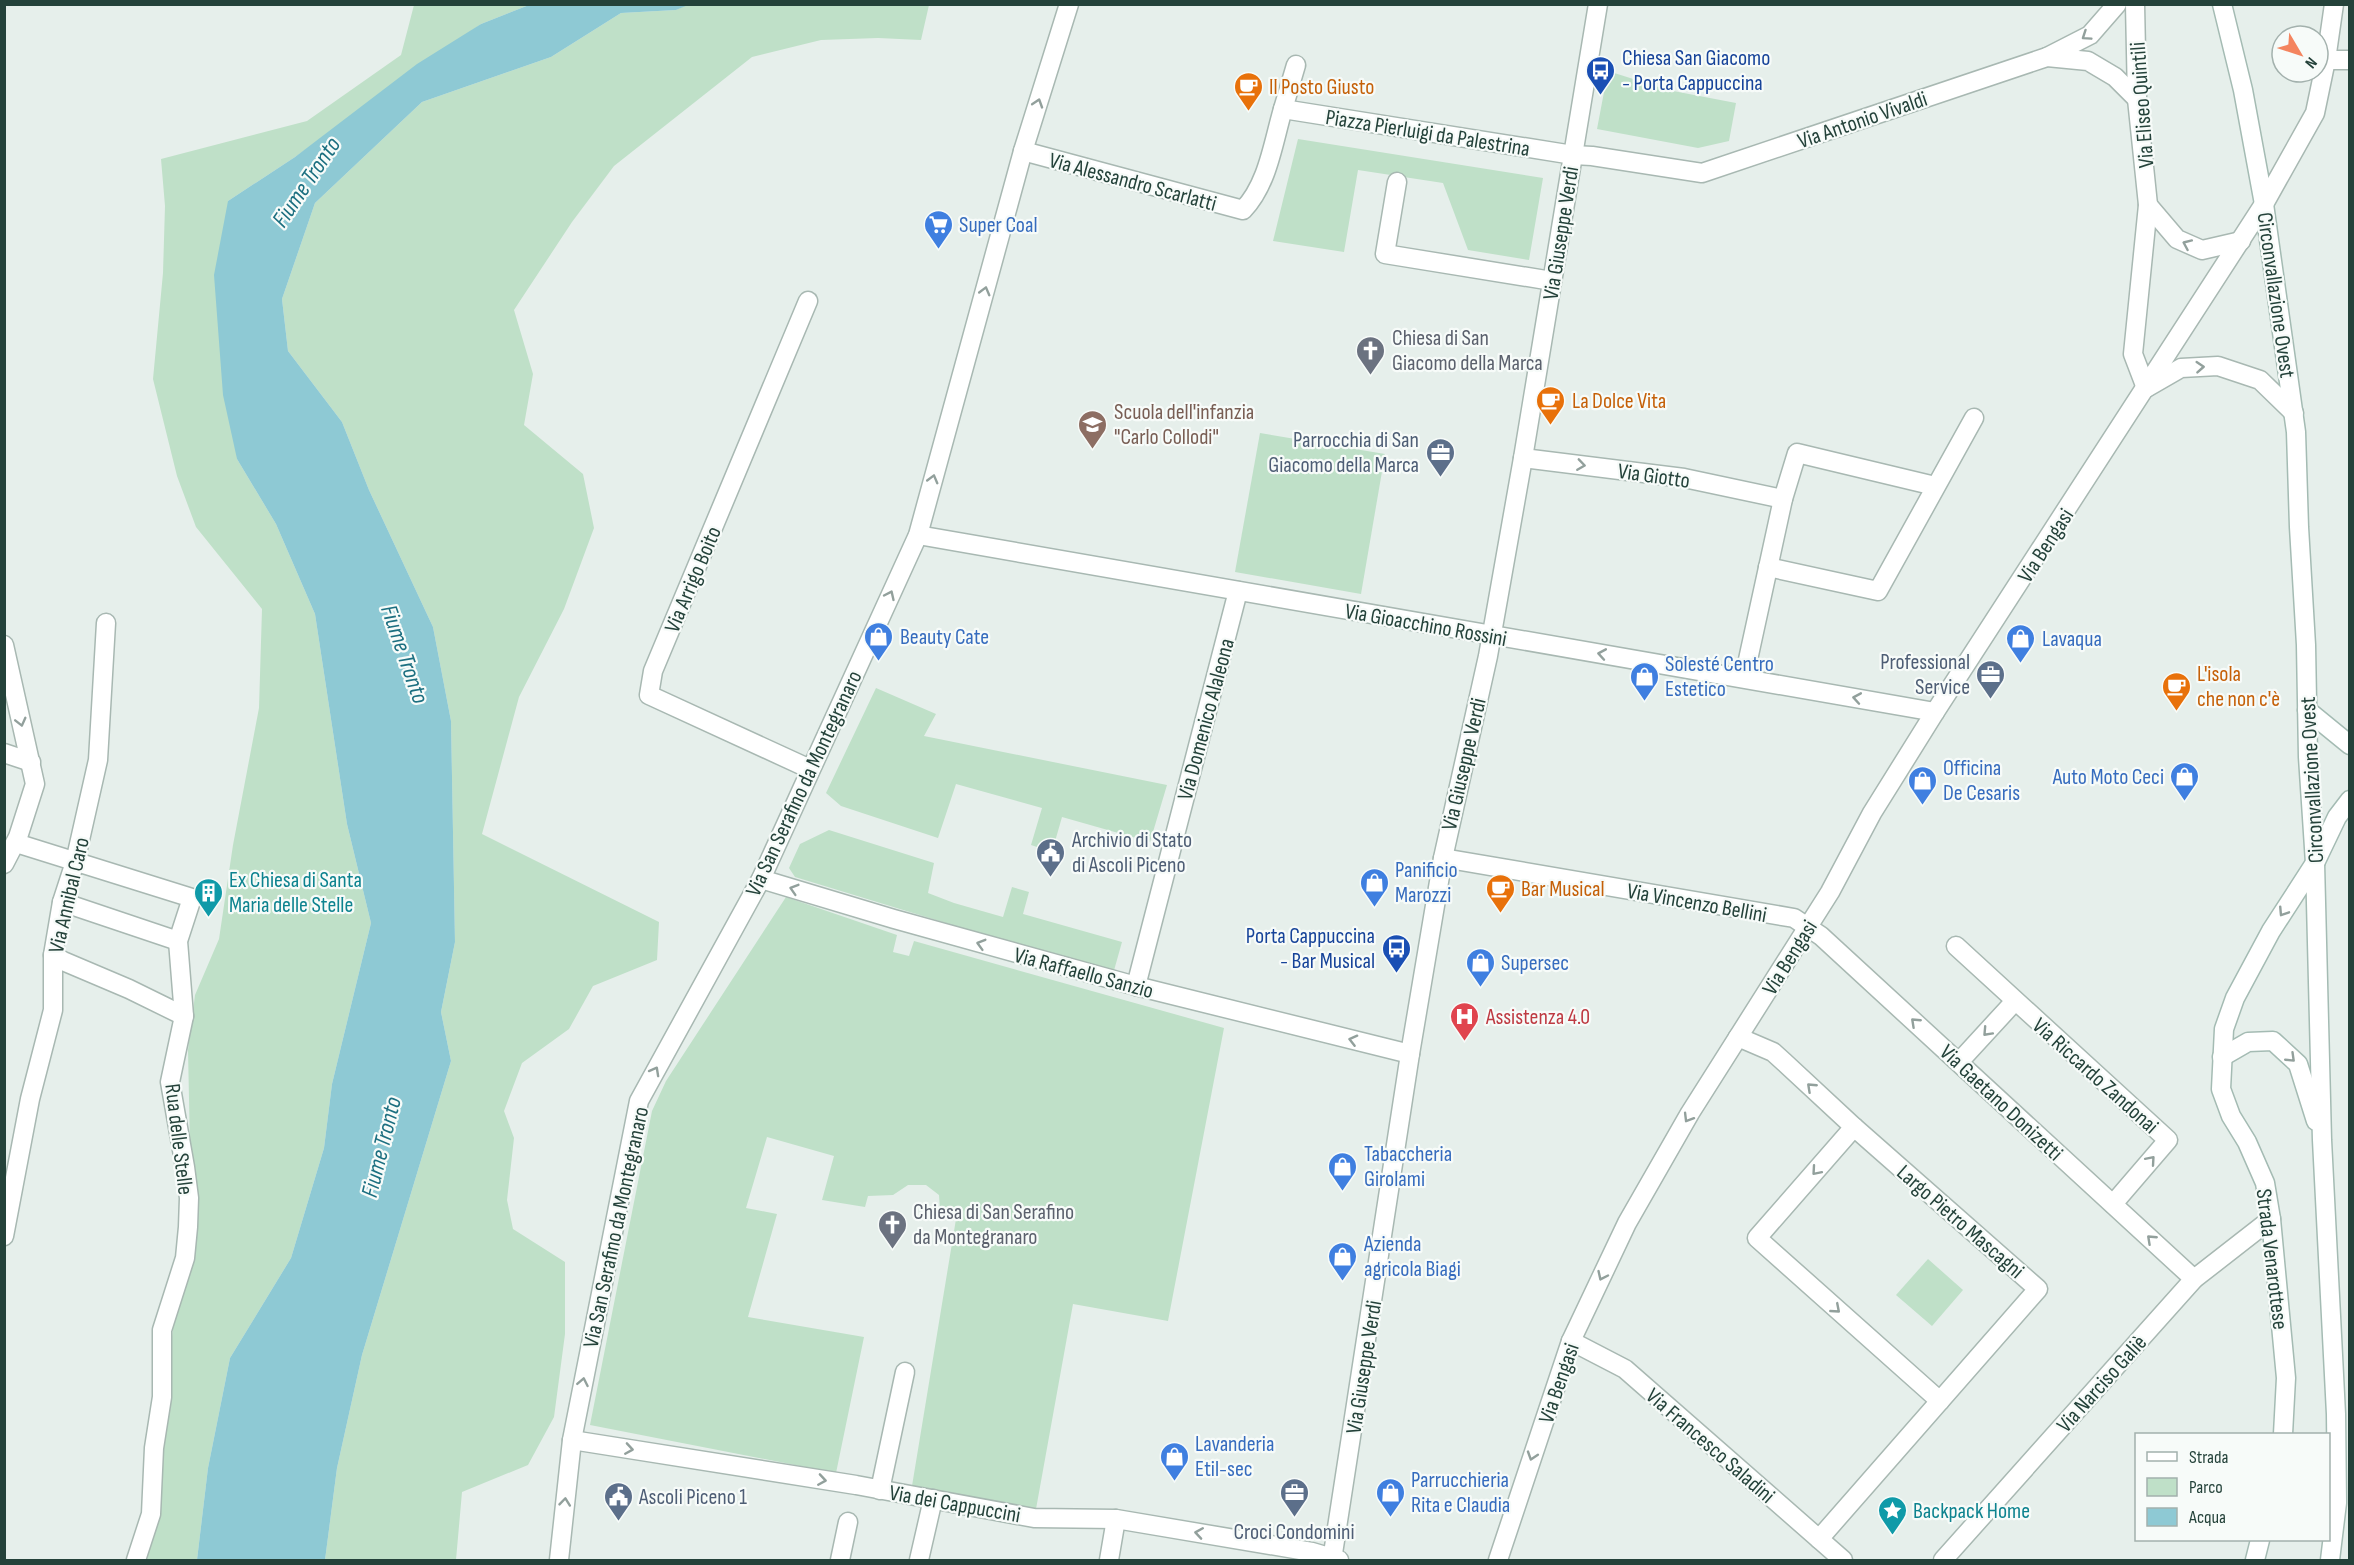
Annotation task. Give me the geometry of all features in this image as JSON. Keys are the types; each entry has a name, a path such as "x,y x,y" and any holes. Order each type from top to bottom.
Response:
{"street":[{"name":"Via San Serafino da Montegranaro","path":"559,1560 572,1440 639,1101 761,879 918,535 1023,151 1069,4"},
{"name":"Via Giuseppe Verdi","path":"1334,1560 1410,1054 1443,858 1491,635 1523,458 1598,4"},
{"name":"Via Eliseo Quintili","path":"2047,57 2090,35 2117,4"},
{"name":"Via Eliseo Quintili","path":"2135,4 2137,99 2148,205 2133,354 2146,388"},
{"name":"Circonvallazione Ovest","path":"2222,4 2243,90 2264,204 2294,412 2315,863 2322,1140 2336,1414 2337,1503 2330,1560"},
{"name":"Via Bengasi","path":"2330,32 2334,4"},
{"name":"Via Antonio Vivaldi","path":"1573,155 1702,173 2047,57 2088,61 2115,77 2137,99"},
{"path":"2330,60 2349,60"},
{"path":"1283,109 1296,65"},
{"name":"Via Bengasi","path":"1498,1560 1572,1341 1627,1223 1690,1113 1830,892 1872,813 1935,712 2264,204 2315,113 2321,84"},
{"name":"Via Alessandro Scarlatti","path":"1023,151 1243,210 1253,200 1263,181 1283,109"},
{"name":"Piazza Pierluigi da Palestrina","path":"1283,109 1573,155"},
{"path":"1397,182 1385,254 1552,281"},
{"path":"2148,205 2177,239 2202,250 2241,241"},
{"name":"Via Arrigo Boito","path":"808,301 653,671 649,695 810,769"},
{"name":"Via Bengasi","path":"2146,388 2181,368 2218,366 2260,380 2294,412"},
{"path":"1768,567 1878,591 1974,418"},
{"path":"1744,678 1783,499 1797,453 1935,486"},
{"name":"Via Giotto","path":"1523,458 1684,478 1783,499"},
{"name":"Via Gioacchino Rossini","path":"918,535 1935,712"},
{"name":"Via Domenico Alaleona","path":"1136,986 1238,591"},
{"name":"Via Annibal Caro","path":"4,1236 30,1099 53,1010 52,954 62,902 75,861 98,760 106,623"},
{"path":"4,645 35,784 16,843 4,864"},
{"path":"2307,710 2349,745"},
{"path":"4,753 31,762"},
{"name":"Strada Venarottese","path":"2283,1433 2286,1378 2271,1219 2265,1183 2247,1142 2231,1116 2221,1089 2224,1029 2235,998 2271,931 2315,863 2337,817 2349,800"},
{"name":"Rua delle Stelle","path":"16,843 192,898 178,941 184,1016 170,1082 186,1177 188,1227 185,1258 162,1330 162,1396 154,1448 151,1514 136,1560"},
{"name":"Via Vincenzo Bellini","path":"1443,858 1794,918 1808,926"},
{"name":"Via Raffaello Sanzio","path":"761,879 894,919 1136,986 1410,1054"},
{"path":"62,902 178,941"},
{"name":"Via Gaetano Donizetti","path":"1808,926 2194,1279"},
{"name":"Via Riccardo Zandonai","path":"1956,946 2168,1140 2113,1204"},
{"path":"52,954 184,1016"},
{"name":"Via Riccardo Zandonai","path":"1959,1062 2015,1001"},
{"name":"Largo Pietro Mascagni","path":"1738,1037 1773,1052 1854,1127 2038,1289 1819,1539"},
{"path":"2222,1057 2248,1042 2272,1041 2298,1064 2322,1140"},
{"path":"1854,1127 1757,1238 1940,1401"},
{"name":"Via Narciso Galiè","path":"1943,1560 2194,1279 2271,1219"},
{"name":"Via Francesco Saladini","path":"1572,1341 1625,1369 1843,1560"},
{"path":"880,1490 905,1372"},
{"name":"Via dei Cappuccini","path":"572,1440 856,1485 1034,1518 1116,1519 1312,1552 1334,1560"},
{"path":"919,1560 933,1499"},
{"path":"1109,1560 1116,1519"},
{"path":"840,1560 848,1522"},
{"path":"2255,1560 2260,1541"}],"green space":[{"path":"688,4 929,5 921,40 878,38 821,40 752,57 614,166 572,222 514,310 533,374 524,425 583,474 594,528 564,609 519,697 482,834 659,922 657,960 593,986 569,1029 522,1063 504,1111 514,1138 507,1200 513,1229 565,1262 565,1334 554,1417 528,1465 462,1492 456,1560 325,1560 337,1468 362,1355 451,1061 441,1012 455,942 451,721 433,627 369,490 342,422 288,351 282,299 315,203 422,102 551,57 621,13 676,10"},
{"path":"414,5 529,5 481,24 295,157 228,201 237,459 276,524 315,614 347,824 371,923 332,1084 324,1148 291,1258 230,1358 208,1468 197,1560 133,1560 162,1422 191,1196 188,1050 195,995 219,939 233,845 259,708 262,609 196,527 177,476 153,379 163,273 165,206 161,159 307,121 401,55"},
{"path":"1608,71 1668,90 1736,103 1729,141 1698,148 1597,129"},
{"path":"1298,139 1543,178 1529,260 1468,250 1443,183 1358,170 1344,252 1273,241"},
{"path":"1260,433 1385,454 1361,594 1235,572"},
{"path":"876,688 936,714 924,736 1167,785 1150,842 1062,817 1052,852 1031,845 1042,808 956,784 938,838 841,806 826,793"},
{"path":"829,830 934,863 928,893 954,903 1003,917 1012,887 1029,892 1023,914 1122,942 1113,974 795,877 789,868 800,844"},
{"path":"786,897 897,935 893,952 909,956 914,941 1224,1028 1168,1321 1073,1304 1036,1509 912,1486 957,1213 940,1210 939,1195 926,1185 908,1185 893,1195 868,1196 865,1207 822,1200 834,1156 767,1137 746,1208 777,1214 748,1317 864,1337 836,1473 590,1425 652,1111 666,1081"},
{"path":"1928,1259 1963,1290 1932,1326 1896,1295"}],"water":[{"name":"Fiume Tronto","path":"529,5 688,5 676,10 621,13 551,57 422,102 315,203 282,299 288,351 342,422 369,490 433,627 451,721 455,942 441,1012 451,1061 362,1355 337,1468 325,1560 197,1560 208,1468 230,1358 291,1258 324,1148 332,1084 371,923 347,824 315,614 276,524 237,459 223,395 214,275 228,201 295,157 417,64 481,24"}],"place":[{"name":"Chiesa San Giacomo - Porta Cappuccina","path":"1601,96"},
{"name":"Il Posto Giusto","path":"1248,112"},
{"name":"Super Coal","path":"938,250"},
{"name":"Chiesa di San Giacomo della Marca","path":"1371,376"},
{"name":"La Dolce Vita","path":"1551,426"},
{"name":"Scuola dell'infanzia \"Carlo Collodi\"","path":"1093,450"},
{"name":"Parrocchia di San Giacomo della Marca","path":"1440,478"},
{"name":"Beauty Cate","path":"879,662"},
{"name":"Lavaqua","path":"2021,664"},
{"name":"Professional Service","path":"1991,700"},
{"name":"Solesté Centro Estetico","path":"1644,702"},
{"name":"L'isola che non c'è","path":"2176,712"},
{"name":"Auto Moto Ceci","path":"2185,802"},
{"name":"Officina De Cesaris","path":"1922,806"},
{"name":"Archivio di Stato di Ascoli Piceno","path":"1051,878"},
{"name":"Panificio Marozzi","path":"1374,908"},
{"name":"Bar Musical","path":"1500,914"},
{"name":"Ex Chiesa di Santa Maria delle Stelle","path":"208,918"},
{"name":"Porta Cappuccina - Bar Musical","path":"1396,974"},
{"name":"Supersec","path":"1480,988"},
{"name":"Assistenza 4.0","path":"1465,1042"},
{"name":"Tabaccheria Girolami","path":"1343,1192"},
{"name":"Chiesa di San Serafino da Montegranaro","path":"892,1250"},
{"name":"Azienda agricola Biagi","path":"1343,1282"},
{"name":"Lavanderia Etil-sec","path":"1174,1482"},
{"name":"Croci Condomini","path":"1294,1518"},
{"name":"Parrucchieria Rita e Claudia","path":"1390,1518"},
{"name":"Ascoli Piceno 1","path":"618,1522"},
{"name":"Backpack Home","path":"1892,1536"}]}
